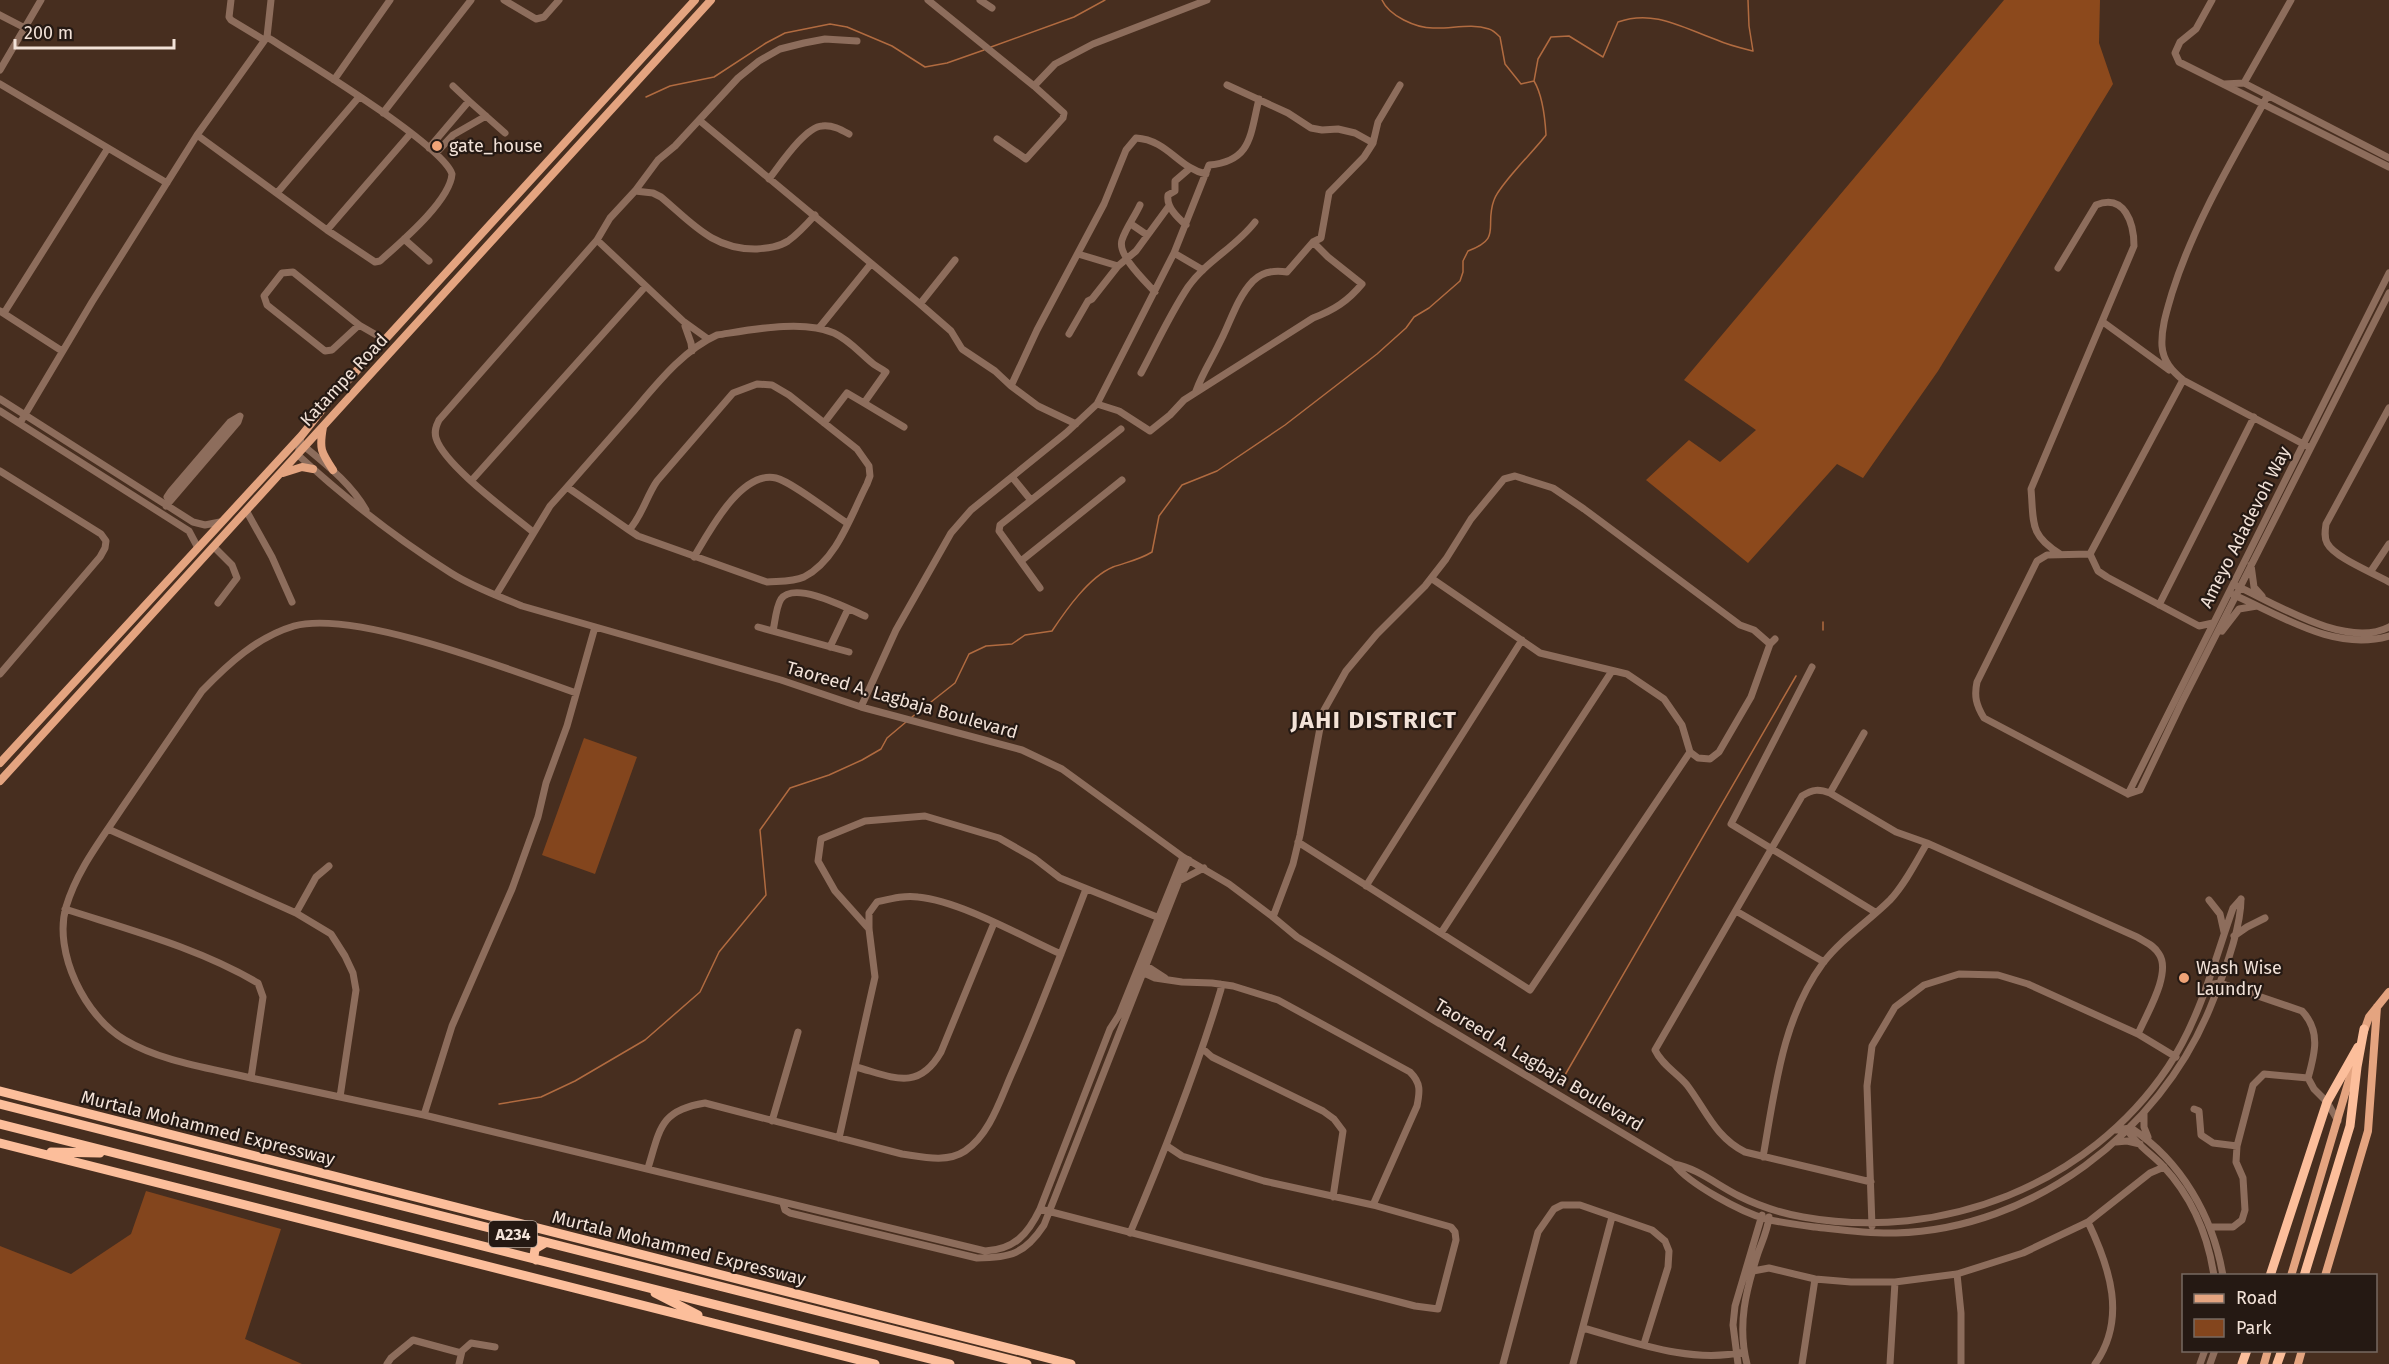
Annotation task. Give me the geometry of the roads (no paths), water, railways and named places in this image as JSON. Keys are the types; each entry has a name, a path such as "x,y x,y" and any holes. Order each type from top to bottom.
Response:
{"highway":[{"path":"2304,1274 2350,1126 2364,1029"},
{"path":"2270,1274 2328,1102 2359,1045"},
{"name":"Murtala Mohammed Expressway","path":"0,1091 1071,1364"},
{"path":"34,1100 111,1132"},
{"name":"Murtala Mohammed Expressway","path":"0,1104 1027,1364"},
{"name":"A234","path":"0,1124 950,1364"},
{"path":"0,1143 875,1364"},
{"path":"0,1148 18,1148"},
{"path":"37,1152 114,1153"},
{"path":"507,1253 514,1245 513,1234"},
{"path":"536,1260 535,1249 545,1243"},
{"path":"639,1285 714,1323"}],"main road":[{"name":"Katampe Road","path":"0,763 302,435 385,340 694,0"},
{"name":"Katampe Road","path":"0,781 711,0"},
{"path":"323,427 321,453 333,470"},
{"path":"280,474 292,469 313,469"},
{"path":"63,695 71,703"},
{"path":"2291,1274 2364,1029 2389,992"},
{"path":"2325,1274 2368,1131 2377,1007"}],"street":[{"path":"0,70 41,0"},
{"path":"197,135 327,230 375,262 380,261 404,239 442,196 452,180 450,166 411,133 334,80 266,38 231,20 229,17 231,0"},
{"path":"20,423 62,351 197,135 266,38 271,0"},
{"path":"334,80 390,0"},
{"path":"383,113 471,0"},
{"path":"504,0 536,19 544,17 559,0"},
{"path":"928,0 1034,86 1064,114 1063,118 1026,159 997,139"},
{"path":"980,0 992,8"},
{"path":"1034,86 1055,64 1093,44 1207,0"},
{"path":"2212,0 2196,29 2180,42 2175,53 2179,62 2389,167"},
{"path":"2244,83 2291,0"},
{"path":"0,15 25,28"},
{"path":"534,532 454,464 440,446 435,432 439,420 597,240 610,218 635,191 658,160 738,78 759,61 780,49 825,39 857,41"},
{"path":"2223,84 2244,83 2389,158"},
{"path":"0,84 167,183"},
{"path":"1227,85 1288,113 1311,128 1338,129 1354,133 1373,143"},
{"path":"1195,392 1204,368 1220,344 1229,319 1253,280 1274,270 1287,272 1313,242 1321,238 1329,193 1351,172 1373,143 1378,122 1400,85"},
{"path":"453,86 505,133"},
{"path":"2172,372 2165,360 2162,348 2162,328 2177,278 2202,216 2268,95"},
{"path":"278,194 359,97"},
{"path":"861,707 896,630 951,533 971,510 1097,404 1174,254 1209,165 1226,164 1242,152 1259,99"},
{"path":"433,151 446,128 469,101"},
{"path":"433,151 453,135 486,116"},
{"path":"699,120 951,331 962,350 995,371 1038,406 1076,424"},
{"path":"769,179 809,131 820,126 835,126 849,134"},
{"path":"446,128 453,135"},
{"path":"327,230 411,133"},
{"path":"1011,386 1037,330 1104,204 1126,150 1136,138 1160,145 1173,153 1189,169 1206,174"},
{"path":"62,351 2,312 108,148"},
{"path":"1186,225 1169,206 1168,195 1175,191 1175,181 1189,169"},
{"path":"635,191 653,193 661,197 705,234 733,248 778,246 789,240 815,215"},
{"path":"2058,268 2096,205 2108,202 2123,209 2130,218 2134,233 2133,246 2031,489 2035,532 2044,545 2060,554"},
{"path":"1140,205 1121,245 1127,259 1155,292"},
{"path":"1069,334 1088,301 1147,236 1169,206"},
{"path":"1141,373 1189,286 1203,270 1241,239 1254,222"},
{"path":"1131,224 1147,236"},
{"path":"404,239 429,261"},
{"path":"597,240 683,321 708,339"},
{"path":"1097,404 1119,411 1150,432 1195,392 1280,337 1348,301 1362,284 1313,242"},
{"path":"1078,254 1118,266"},
{"path":"1174,254 1203,270"},
{"path":"920,304 956,260"},
{"path":"819,328 870,265"},
{"path":"359,325 333,350 326,351 267,305 264,296 282,273 293,272 359,325 385,340"},
{"name":"Ameyo Adadevoh Way","path":"2128,794 2140,790 2210,648 2232,594 2303,444 2387,283 2389,273"},
{"path":"472,480 645,287"},
{"name":"Ameyo Adadevoh Way","path":"2236,586 2251,565 2389,293"},
{"path":"683,321 688,331 692,351"},
{"path":"2103,322 2183,380 2311,448"},
{"path":"496,595 550,506 660,381 708,339 717,335 746,330 783,327 819,328 851,342 871,362 886,372 864,403"},
{"path":"2090,554 2183,380"},
{"path":"567,487 629,530 638,536 766,582 786,581 804,577 832,552 867,484 870,466 857,449 789,395 772,385 757,384 733,393 657,481 649,492 641,513 629,530"},
{"path":"824,423 847,393 904,427"},
{"path":"0,399 168,503 197,524 220,522"},
{"path":"2389,408 2326,524 2325,536 2328,545 2335,553 2389,582"},
{"path":"0,411 189,531 198,548"},
{"path":"2159,605 2254,417"},
{"path":"1040,588 999,531 1003,521 1121,429"},
{"path":"288,450 300,449 302,435"},
{"path":"168,503 167,496 177,488 214,445"},
{"name":"Taoreed A. Lagbaja Boulevard","path":"300,449 313,469 369,515 452,574 522,606 781,680 861,707 1022,750 1062,769 1174,850 1273,916 1297,937 1440,1024"},
{"name":"Taoreed A. Lagbaja Boulevard","path":"300,449 333,470 358,496 369,515"},
{"path":"0,471 101,534 106,541 100,556 0,674"},
{"path":"1273,916 1293,864 1323,711 1329,699 1361,652 1431,578 1471,519 1504,479 1515,476 1553,488 1740,625 1754,630 1773,642 1751,697 1719,752 1710,759 1698,758 1690,752 1682,724 1664,699 1627,674 1540,652 1431,578"},
{"path":"1012,477 1030,499"},
{"path":"694,557 742,489 751,481 764,478 782,480 847,523"},
{"path":"1021,561 1122,480"},
{"path":"247,512 272,557 292,602"},
{"path":"2371,571 2389,544"},
{"path":"214,547 232,565 237,578 218,603"},
{"path":"2090,554 2047,555 2037,561 1977,682 1974,693 1976,706 1984,718 2128,794"},
{"path":"2090,554 2098,571 2159,605 2199,626 2214,623"},
{"path":"2251,565 2254,587 2263,598"},
{"path":"786,581 794,593"},
{"path":"2236,586 2318,623 2342,631 2364,633 2389,627"},
{"path":"773,631 781,600 786,595 794,593 813,594 865,616"},
{"path":"2232,594 2340,640 2365,641 2389,636"},
{"name":"Ameyo Adadevoh Way","path":"2128,794 2205,640 2232,594"},
{"path":"2210,648 2239,609 2247,606 2260,606"},
{"path":"830,647 848,609"},
{"path":"576,693 459,653 387,633 343,625 313,623 294,627 270,636 247,649 225,667 202,691 82,868 65,909 64,944 73,978 88,1007 108,1028 124,1040 153,1054 648,1168 985,1251 1003,1249 1022,1239 1033,1224 1110,1029 1119,1015 1176,873 1186,858"},
{"path":"2199,626 2205,640"},
{"path":"424,1115 452,1026 520,869 596,627"},
{"path":"758,627 849,652"},
{"path":"1366,886 1522,640"},
{"path":"1812,667 1731,824 1875,912"},
{"path":"1440,933 1612,671"},
{"path":"1830,793 1864,733"},
{"path":"1298,842 1530,990 1690,752"},
{"path":"1871,1182 1763,1157 1732,1146 1705,1114 1686,1084 1666,1065 1655,1050 1802,796 1810,791 1819,790 1830,793 1896,832 1927,843 2153,946 2160,954 2163,968 2160,983 2138,1034"},
{"path":"869,929 835,891 818,861 821,839 865,821 925,816 999,838 1034,858 1060,878 1157,917"},
{"path":"108,829 296,913 331,934 353,973 356,990 340,1097"},
{"path":"1763,1157 1780,1069 1798,1004 1824,962 1890,900 1927,843"},
{"path":"1174,850 1176,873"},
{"path":"783,1203 785,1210 790,1213 977,1258 1000,1258 1024,1250 1044,1226 1146,969 1186,858"},
{"path":"296,913 316,877 329,866"},
{"path":"1179,881 1204,868"},
{"path":"648,1168 664,1121 683,1107 705,1103 902,1154 950,1158 963,1153 976,1143 993,1115 1034,1023 1086,889"},
{"path":"840,1138 875,977 869,913 877,902 900,897 919,897 964,909 1061,954"},
{"name":"Taoreed A. Lagbaja Boulevard","path":"1389,993 1674,1164 1694,1170 1740,1196 1767,1208 1803,1217 1872,1223 1931,1218 1995,1201 2060,1171 2128,1117 2174,1057 2188,1031 2208,986 2233,908 2241,899 2241,911 2220,983 2203,1024 2184,1059 2144,1113 2113,1143 2058,1183 2009,1209 1955,1225 1905,1233 1873,1233 1806,1226 1761,1217 1700,1187 1680,1173 1674,1164"},
{"path":"2209,900 2220,914 2224,934"},
{"path":"65,909 202,955 239,971 258,983 263,997 251,1078"},
{"path":"1736,911 1824,962"},
{"path":"2234,936 2265,918"},
{"path":"856,1067 897,1078 910,1079 920,1076 934,1064 994,923"},
{"path":"1138,967 1167,980 1220,984 1278,1000 1410,1072 1418,1080 1420,1090 1417,1106 1373,1205"},
{"path":"1873,1233 1867,1086 1872,1046 1894,1007 1924,985 1959,974 1998,975 2028,984 2138,1034 2174,1057 2184,1059"},
{"path":"2208,986 2220,983 2302,1011 2307,1016 2316,1036 2308,1078 2314,1089 2328,1102 2338,1121"},
{"path":"1130,1233 1167,1146 1203,1049 1221,989 1220,984"},
{"path":"772,1121 798,1032"},
{"path":"1203,1049 1212,1057 1323,1111 1334,1119 1342,1131 1333,1197"},
{"path":"2210,1227 2233,1227 2242,1220 2245,1210 2243,1178 2236,1161 2237,1146 2253,1085 2264,1074 2308,1078"},
{"path":"2194,1109 2199,1111 2201,1135 2213,1143 2237,1146"},
{"path":"2144,1113 2144,1127 2149,1140"},
{"path":"2128,1117 2129,1129 2164,1167 2196,1215 2205,1236 2214,1274"},
{"path":"2114,1130 2129,1129 2149,1140 2176,1169 2196,1197 2210,1227 2218,1249 2223,1274"},
{"path":"2113,1143 2127,1141 2142,1145"},
{"path":"1040,1209 1415,1306 1438,1309 1456,1240 1455,1232 1451,1227 1373,1205 1264,1181 1198,1162 1182,1156 1167,1146"},
{"path":"2150,1173 2156,1158"},
{"path":"1753,1270 1769,1268 1815,1279 1851,1282 1895,1282 1957,1274 2023,1253 2088,1222 2150,1173 2164,1167"},
{"path":"1503,1364 1538,1232 1554,1209 1562,1205 1580,1205 1652,1230 1665,1241 1669,1251 1668,1267 1644,1344"},
{"path":"1747,1364 1740,1353 1733,1325 1734,1306 1761,1217 1767,1208"},
{"path":"1738,1364 1742,1318 1753,1270 1769,1219 1767,1208"},
{"path":"1573,1364 1612,1217"},
{"path":"2088,1222 2102,1251 2112,1284 2113,1301 2111,1330 2095,1364"},
{"path":"1758,1254 1769,1268"},
{"path":"1957,1274 1961,1313 1961,1364"},
{"path":"1802,1364 1815,1279"},
{"path":"1890,1364 1895,1282"},
{"path":"1583,1328 1694,1354 1740,1353"},
{"path":"387,1364 412,1340 461,1353"},
{"path":"459,1364 465,1346 471,1344 495,1347"}],"waterway":[{"path":"991,47 1074,17 1105,0"},
{"path":"1382,0 1397,16 1419,26 1440,28 1475,26 1492,30 1500,37 1505,64 1521,84 1534,81 1538,59 1551,37 1569,36 1603,57 1618,22 1631,19 1644,18 1668,22 1753,51 1748,0"},
{"path":"646,97 670,86 714,77 785,33 830,24 847,27 892,46 925,67 947,63 984,50"},
{"path":"912,717 955,683 969,654 986,646 1012,644 1025,635 1052,631 1071,604 1095,578 1113,567 1152,552 1159,516 1182,485 1217,471 1285,425 1377,354 1406,328 1414,317 1429,308 1460,281 1463,261 1468,251 1479,246 1489,236 1491,209 1497,194 1546,135 1541,100 1534,81"},
{"path":"1823,622 1823,630"},
{"path":"1565,1075 1796,676"},
{"path":"499,1104 541,1097 575,1081 645,1040 700,992 719,952 766,895 760,830 790,788 829,775 862,760 881,749 887,738 906,722"}],"place":[{"name":"gate_house","path":"437,146"},
{"name":"Wash Wise Laundry","path":"2184,978"}],"district":[{"name":"JAHI DISTRICT","path":"1374,720"}]}
